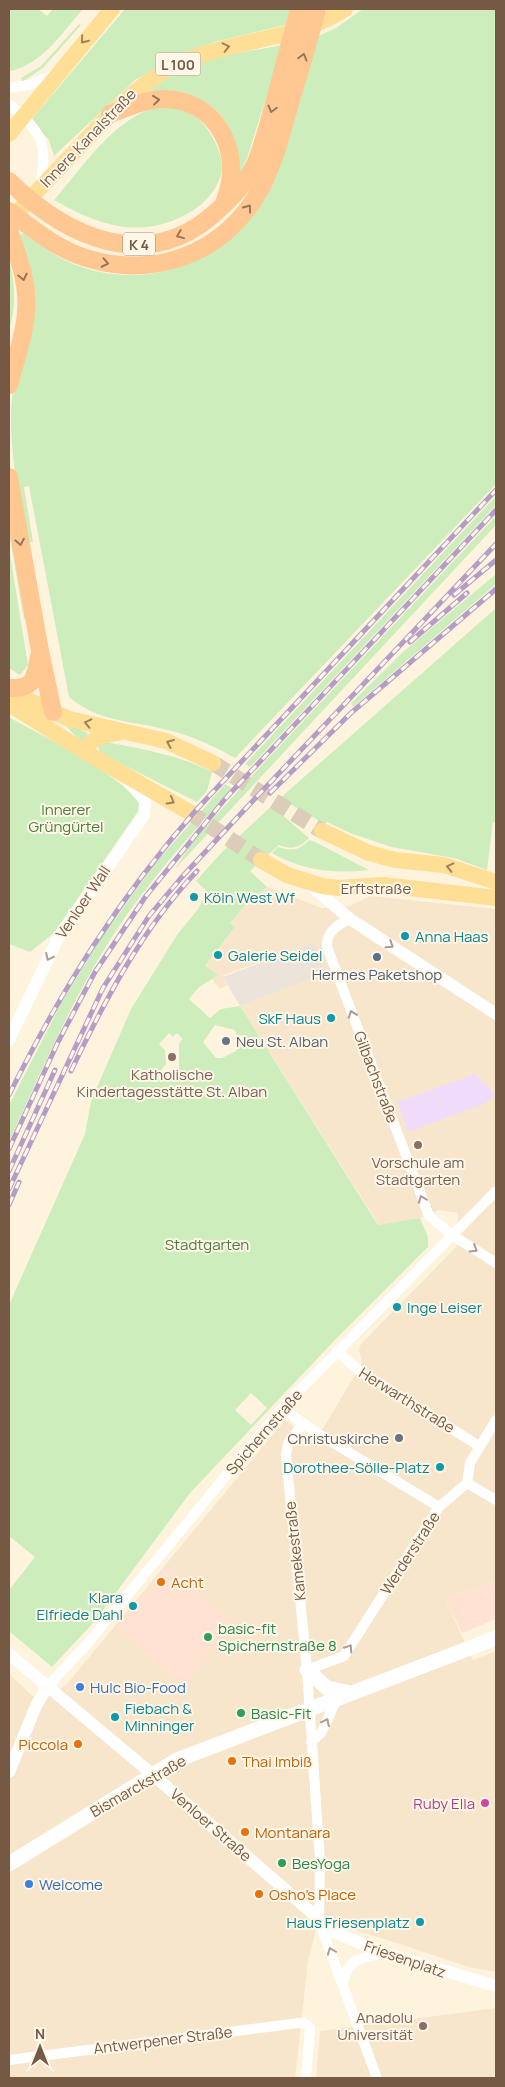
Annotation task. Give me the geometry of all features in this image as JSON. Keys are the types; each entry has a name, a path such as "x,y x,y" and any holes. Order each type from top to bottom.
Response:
{"highway":[{"path":"220,208 239,190 256,162 265,136 299,9"},
{"path":"9,211 59,247 107,263 124,266 153,266 176,261 199,251 229,230 252,203 271,166 317,9"},
{"path":"110,114 143,102 163,99 183,102 209,117 224,137 232,161 232,181 220,208"},
{"name":"K 4","path":"9,181 25,197 55,219 82,234 104,242 124,245 146,244 178,236 200,224 220,208"},
{"path":"9,230 21,266 27,302 23,335 9,385"},
{"path":"9,477 40,651 53,712"},
{"path":"9,689 29,685 34,680 40,651"}],"main road":[{"path":"9,134 112,9"},
{"name":"Innere Kanalstraße","path":"9,222 131,93 170,68 219,48 259,41 310,28 345,9"},
{"path":"9,689 53,712 69,718 166,741 213,763"},
{"path":"9,704 65,740 189,812"},
{"path":"53,712 65,740"},
{"path":"87,753 87,746 91,740 124,731"},
{"name":"Erftstraße","path":"322,831 346,844 378,856 395,860 444,865 496,882"},
{"name":"Erftstraße","path":"261,860 287,875 308,882 338,888 383,885 414,887 496,898"},
{"name":"Bismarckstraße","path":"10,1863 177,1760 496,1638"},
{"path":"307,1670 327,1688 344,1696"}],"street":[{"path":"9,88 28,85 58,73"},
{"path":"9,104 23,116 37,134 45,153 39,189"},
{"name":"Venloer Wall","path":"9,1040 57,940 144,815 145,801 122,773"},
{"path":"308,882 350,919 496,1014"},
{"name":"Gilbachstraße","path":"350,919 333,929 326,939 327,947 429,1216 452,1235 496,1263"},
{"name":"Spichernstraße","path":"47,1687 87,1644 282,1408 496,1191"},
{"name":"Herwarthstraße","path":"337,1351 358,1370 479,1446"},
{"path":"282,1408 303,1424 439,1507"},
{"path":"496,1420 470,1463 467,1482 496,1500"},
{"name":"Kamekestraße","path":"303,1424 288,1443 286,1455 307,1670 320,1862 319,1921"},
{"name":"Werderstraße","path":"307,1670 344,1656 439,1507 467,1482"},
{"name":"Venloer Straße","path":"9,1654 152,1774 319,1921"},
{"path":"9,1772 36,1706 47,1687"},
{"path":"311,1742 321,1733 344,1696"},
{"path":"319,1921 377,2078"},
{"name":"Friesenplatz","path":"319,1921 343,1937 384,1953 496,1986"},
{"path":"343,1982 348,1967 353,1962 384,1953"},
{"name":"Antwerpener Straße","path":"9,2060 292,2023 306,2024 310,2028 306,2078"}],"shaded area":[{"path":"267,887 322,908 350,906 370,896 496,909 496,1581 445,1599 473,1660 496,1651 496,1972 469,1967 332,1922 316,1929 308,1961 295,2078 9,2078 9,1674 37,1700 66,1685 285,1420 315,1442 362,1363 359,1349 361,1344 457,1246 458,1213 439,1210 420,1218 379,1225 240,1006 325,974 314,942 224,975 223,978 227,985 220,989 212,979 218,975 205,967 235,927 230,923 248,902"},
{"path":"314,942 325,974 240,1006 223,977"},
{"path":"475,1074 495,1094 484,1104 408,1132 397,1102"},
{"path":"167,1566 235,1624 182,1685 116,1629"},
{"path":"496,1581 496,1619 462,1633 445,1599"},
{"path":"496,2008 496,2078 316,2078 320,2031"}],"green space":[{"path":"9,9 38,9 47,16 53,9 83,9 43,54 34,61 12,71 9,70"},
{"path":"125,9 292,9 289,24 214,42 166,63 135,80 54,156 49,140 31,120"},
{"path":"363,9 496,9 496,484 235,758 183,734 103,716 80,705 69,697 29,486 24,487 33,542 27,543 14,466 11,435 12,395 28,328 32,285 28,262 18,237 23,233 52,253 71,263 97,271 124,275 150,274 176,268 200,258 222,245 242,227 259,206 316,37 336,28"},
{"path":"79,24 81,25 43,68 22,82 21,78 41,66"},
{"path":"283,45 247,158 233,187 235,155 233,137 218,112 203,100 185,93 172,91 145,92 187,67 210,58"},
{"path":"157,107 176,108 193,115 205,126 219,150 222,167 221,175 216,187 203,203 187,214 169,222 135,228 103,222 54,200 88,159 113,133 141,113"},
{"path":"9,259 14,295 9,331"},
{"path":"496,496 496,505 250,767 245,764"},
{"path":"9,514 27,619 24,619 9,533"},
{"path":"496,516 496,525 175,869 194,839"},
{"path":"9,548 28,665 20,675 9,668"},
{"path":"496,574 496,584 353,707 351,703 403,652"},
{"name":"Stadtgarten","path":"496,608 496,822 493,822 487,870 454,858 391,847 350,833 327,822 325,824 290,804 280,813 309,838 295,847 279,845 250,871 267,887 248,902 230,923 235,927 205,966 218,975 198,988 189,999 210,1018 221,1009 240,1006 378,1225 420,1218 428,1237 428,1247 332,1343 190,1493 95,1621 52,1667 9,1631 9,1590 35,1557 9,1536 9,1305 85,1134 91,1101 131,1009 177,935 198,909 207,891 196,881 222,852 278,800","holes":["215,1025 235,1030 236,1034 247,1037 247,1044 222,1058 216,1058 203,1042","169,1033 173,1037 177,1033 183,1039 179,1044 179,1067 168,1077 161,1070 166,1064 165,1050 159,1044","251,1393 267,1408 251,1425 235,1410"]},
{"name":"Innerer Grüngürtel","path":"9,717 61,745 101,770 133,795 141,807 54,933 30,952 9,944"},
{"path":"70,725 88,733 82,743 66,726"},
{"path":"106,742 173,757 212,772 207,791 197,802 100,753 98,746"},
{"path":"225,784 232,788 152,882 122,922 94,966 56,1040 9,1142 9,1105 62,1002 101,938 155,864"},
{"path":"309,840 369,870 343,872 319,870 295,864 272,853 278,847 287,849 298,848"}],"tunnel":[{"path":"213,763 322,831"},
{"path":"189,812 261,860"}],"railway":[{"path":"9,1095 29,1055 71,981 117,910 169,842 198,808 496,490"},
{"path":"9,1149 58,1042 95,972 146,896 225,799 496,510"},
{"path":"9,1189 103,988 149,916 181,878 248,806 496,544"},
{"path":"454,595 496,560"},
{"path":"270,793 351,713 496,589"},
{"path":"410,642 467,593"},
{"path":"71,1071 97,1018 126,966 159,917 197,871"},
{"path":"9,1171 55,1070"},
{"path":"9,1205 19,1182"}],"place":[{"name":"Köln West Wf","path":"194,897"},
{"name":"Anna Haas","path":"405,936"},
{"name":"Galerie Seidel","path":"218,955"},
{"name":"Hermes Paketshop","path":"377,957"},
{"name":"SkF Haus","path":"331,1018"},
{"name":"Neu St. Alban","path":"226,1041"},
{"name":"Katholische Kindertagesstätte St. Alban","path":"172,1057"},
{"name":"Vorschule am Stadtgarten","path":"418,1145"},
{"name":"Inge Leiser","path":"397,1307"},
{"name":"Christuskirche","path":"399,1438"},
{"name":"Dorothee-Sölle-Platz","path":"440,1467"},
{"name":"Acht","path":"161,1582"},
{"name":"Klara Elfriede Dahl","path":"133,1606"},
{"name":"basic-fit Spichernstraße 8","path":"208,1637"},
{"name":"Hulc Bio-Food","path":"80,1687"},
{"name":"Basic-Fit","path":"241,1713"},
{"name":"Fiebach & Minninger","path":"115,1717"},
{"name":"Piccola","path":"78,1744"},
{"name":"Thai Imbiß","path":"232,1761"},
{"name":"Ruby Ella","path":"485,1803"},
{"name":"Montanara","path":"245,1832"},
{"name":"BesYoga","path":"282,1863"},
{"name":"Welcome","path":"29,1884"},
{"name":"Osho's Place","path":"259,1894"},
{"name":"Haus Friesenplatz","path":"420,1922"},
{"name":"Anadolu Universität","path":"423,2026"}]}
